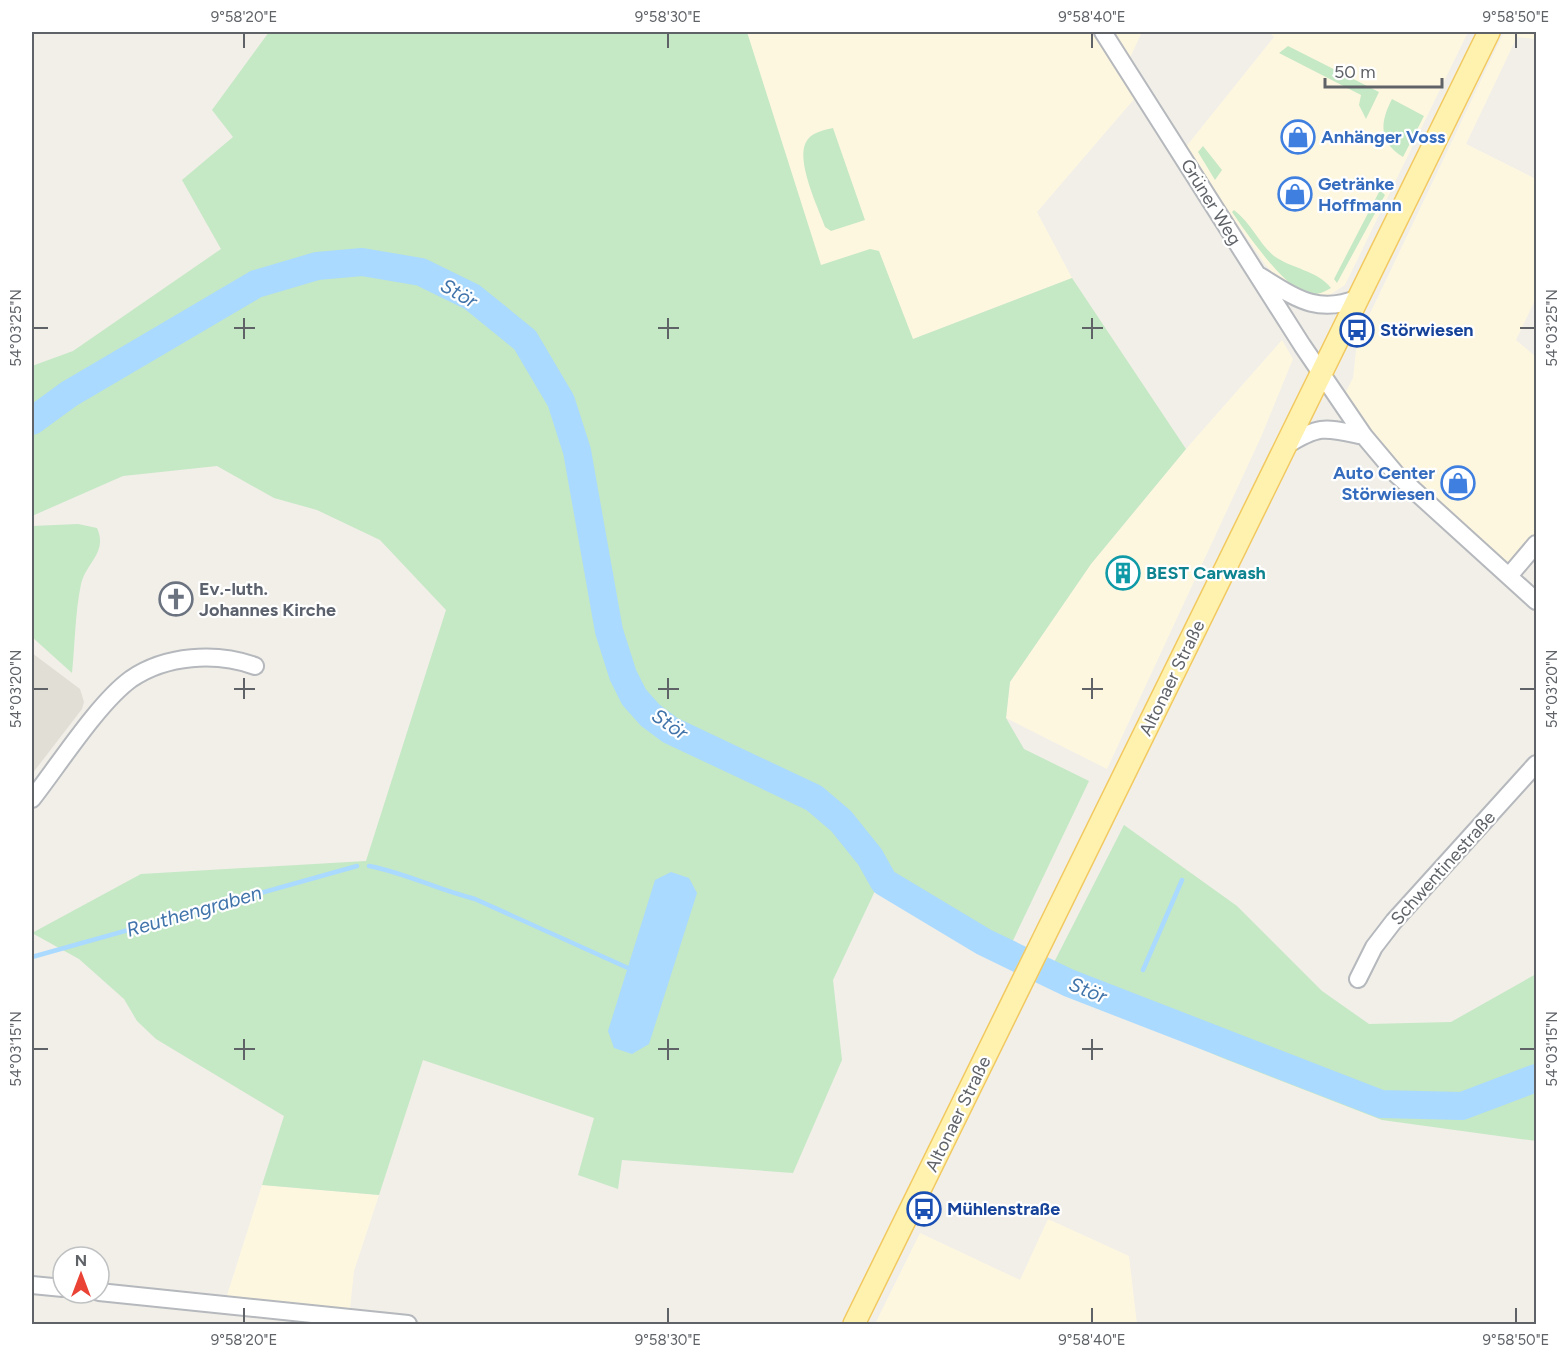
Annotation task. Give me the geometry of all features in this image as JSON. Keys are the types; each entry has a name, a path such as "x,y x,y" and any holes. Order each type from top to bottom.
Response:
{"main road":[{"name":"Altonaer Straße","path":"854,1324 1489,32"}],"street":[{"name":"Grüner Weg","path":"1103,32 1321,372"},
{"path":"1257,274 1297,299 1322,306 1340,306 1359,298"},
{"path":"1321,372 1364,436 1396,474 1536,601"},
{"path":"1287,445 1310,430 1324,428 1364,436"},
{"path":"1509,576 1536,544"},
{"path":"32,799 114,695 132,679 155,667 182,660 215,657 238,660 255,666"},
{"name":"Schwentinestraße","path":"1358,978 1374,947 1394,921 1536,764"},
{"path":"32,1285 51,1287"},
{"path":"111,1293 408,1324"}],"shaded area":[{"path":"709,32 1093,32 1135,98 1037,212 1072,278 908,341 808,286"},
{"path":"1109,32 1142,32 1128,62"},
{"path":"1269,32 1468,32 1345,285 1325,298 1297,299 1265,264 1185,148 1274,37"},
{"path":"1504,32 1536,32 1536,39 1517,37 1466,144 1536,179 1536,298 1516,340 1536,357 1536,544 1509,576 1396,474 1341,401 1353,378 1357,341"},
{"path":"1282,340 1293,359 1261,437 1107,769 1006,718 1010,682 1091,564 1186,449"},
{"path":"32,653 80,689 84,702 82,709 32,774"},
{"path":"262,1185 379,1195 354,1271 349,1318 224,1305"},
{"path":"1048,1219 1129,1256 1137,1324 875,1324 920,1233 1020,1280"}],"green space":[{"path":"269,32 747,32 821,265 870,249 879,251 913,339 1072,278 1186,449 1091,564 1010,682 1006,718 1024,749 1089,781 1007,953 884,882 874,893 833,980 842,1060 793,1173 622,1160 618,1189 578,1175 594,1118 423,1060 379,1195 262,1185 284,1116 156,1039 137,1021 124,999 79,959 32,933 141,874 366,861 446,610 380,540 317,510 274,498 217,466 123,476 32,516 32,366 73,351 221,249 182,180 233,137 212,110"},
{"path":"1288,46 1379,92 1366,119 1359,105 1361,95 1279,53"},
{"path":"1392,99 1424,116 1403,157 1389,145 1385,138 1385,116"},
{"path":"833,128 865,220 831,231 825,227 808,182 803,157 804,147 810,137"},
{"path":"1203,146 1222,170 1215,180 1198,152"},
{"path":"1380,190 1385,195 1337,283 1334,279"},
{"path":"1234,210 1246,221 1274,256 1312,273 1331,288 1321,293 1309,294 1289,283 1256,246 1232,212"},
{"path":"78,524 97,528 100,544 81,584 72,673 32,637 32,526"},
{"path":"1124,825 1237,906 1322,991 1369,1024 1451,1022 1536,974 1536,1141 1382,1120 1225,1059 1044,982"}],"water":[{"path":"671,872 689,878 697,893 649,1044 632,1054 614,1048 608,1031 655,880"}],"waterway":[{"name":"Stör","path":"32,421 69,394 256,284 317,266 362,262 421,272 472,297 525,340 561,401 577,451 609,631 623,675 634,697 650,715 670,730 814,798 841,821 870,857 884,882 984,942 1069,983 1381,1104 1462,1106 1536,1078"},
{"name":"Reuthengraben","path":"32,957 357,866"},
{"name":"Reuthengraben","path":"369,866 475,899 628,968"},
{"path":"1143,970 1182,880"}],"place":[{"name":"Anhänger Voss","path":"1298,137"},
{"name":"Getränke Hoffmann","path":"1295,194"},
{"name":"Störwiesen","path":"1357,330"},
{"name":"Auto Center Störwiesen","path":"1458,483"},
{"name":"BEST Carwash","path":"1123,573"},
{"name":"Ev.-luth. Johannes Kirche","path":"176,599"},
{"name":"Mühlenstraße","path":"924,1209"}]}
